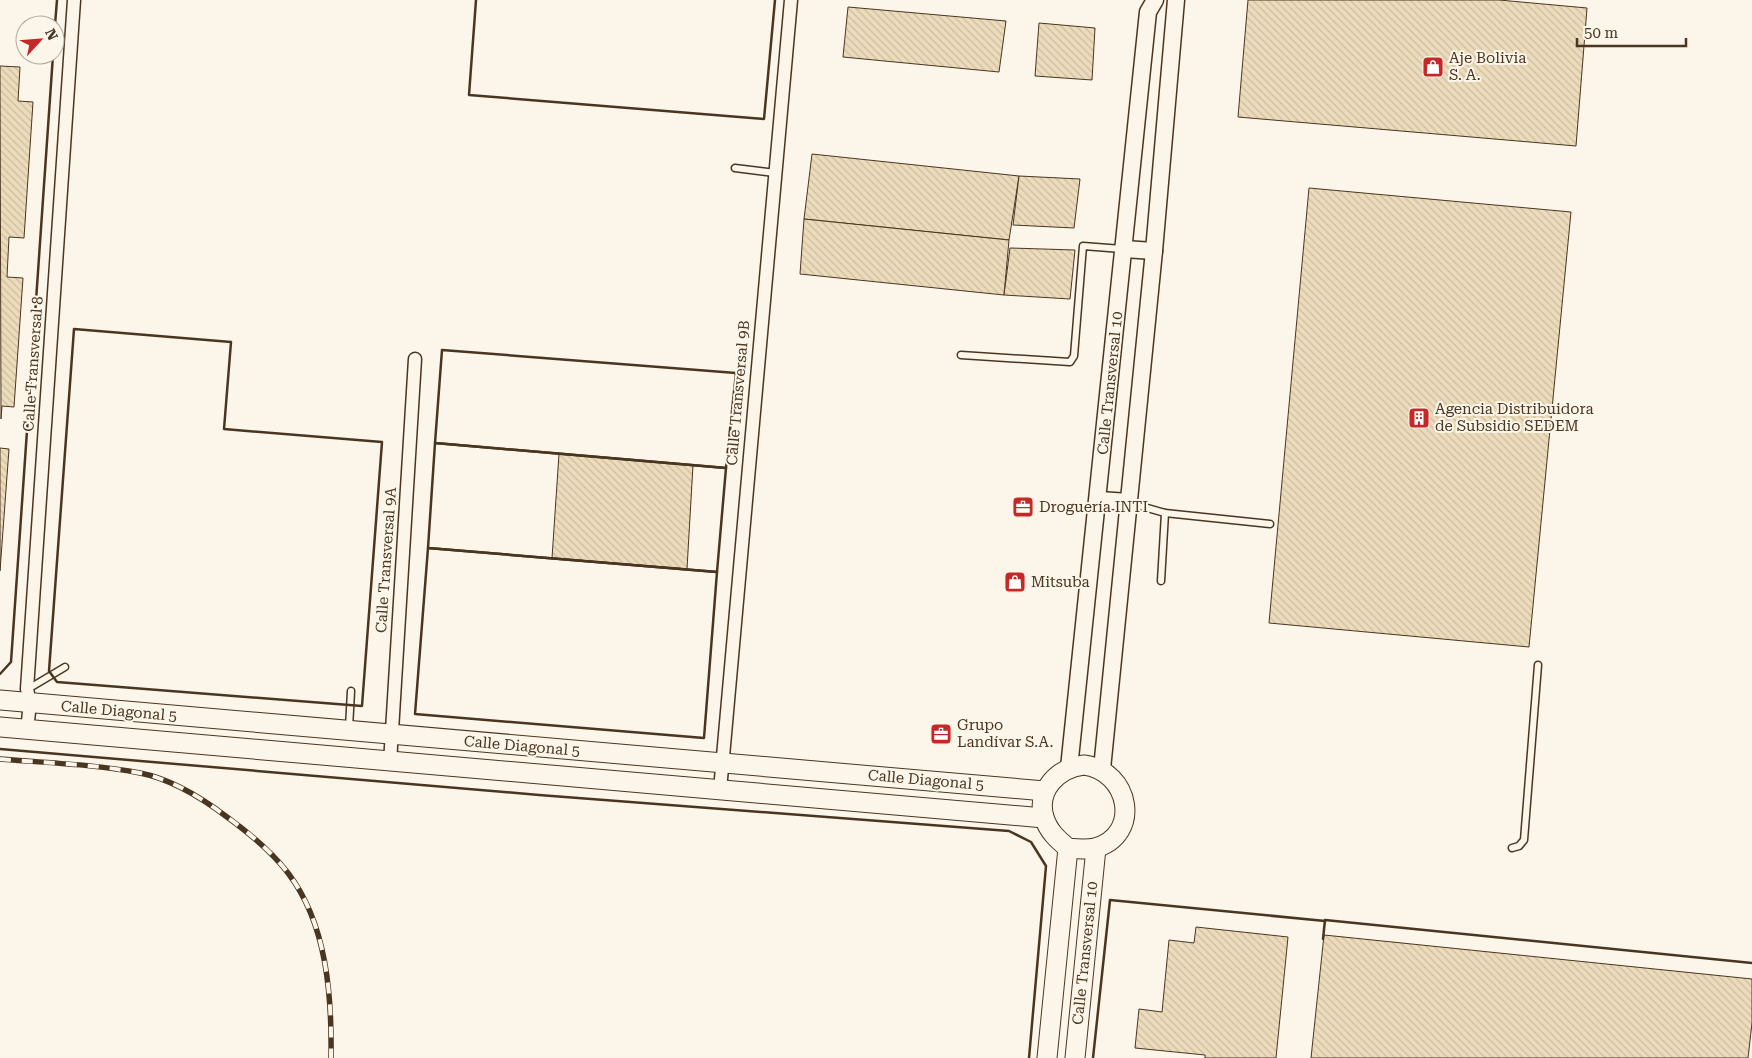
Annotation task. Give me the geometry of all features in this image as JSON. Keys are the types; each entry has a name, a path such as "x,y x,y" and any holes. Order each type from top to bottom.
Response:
{"main road":[{"name":"Calle Diagonal 5","path":"0,700 28,696 349,731 1045,791"},
{"name":"Calle Diagonal 5","path":"0,727 390,763 1044,818"},
{"path":"1084,765 1102,769 1113,778 1122,790 1125,811 1118,831 1108,841 1096,848 1068,848 1054,836 1044,818 1045,791 1053,778 1070,768 1084,765"},
{"name":"Calle Transversal 10","path":"1047,1058 1068,848"},
{"name":"Calle Transversal 10","path":"1075,1058 1096,848"}],"street":[{"name":"Calle Transversal 8","path":"27,730 74,0"},
{"name":"Calle Transversal 9B","path":"720,790 791,0"},
{"name":"Calle Transversal 10","path":"1070,768 1148,12 1155,0"},
{"name":"Calle Transversal 10","path":"1102,769 1154,251 1176,0"},
{"path":"1124,249 1154,251"},
{"name":"Calle Transversal 9A","path":"390,763 415,359"},
{"path":"1099,500 1129,502"}],"lane":[{"path":"736,168 774,173"},
{"path":"961,355 1070,362 1074,356 1083,246 1124,249"},
{"path":"1129,502 1165,513 1270,524"},
{"path":"1161,580 1165,513"},
{"path":"1512,848 1519,846 1524,840 1538,665"},
{"path":"28,696 65,666"},
{"path":"349,731 351,691"}],"building":[{"path":"1248,0 1499,0 1587,8 1576,146 1238,117"},
{"path":"848,7 1006,21 999,72 843,57"},
{"path":"1039,23 1095,28 1092,80 1035,76"},
{"path":"0,66 20,67 18,101 33,102 24,238 9,237 7,277 23,278 14,407 2,406 1,419"},
{"path":"812,154 1019,176 1009,240 804,219"},
{"path":"1019,176 1080,179 1074,228 1013,225"},
{"name":"Agencia Distribuidora de Subsidio SEDEM","path":"1309,188 1571,212 1529,647 1269,623"},
{"path":"804,219 1009,240 1004,295 800,274"},
{"path":"1010,248 1075,250 1070,299 1004,295"},
{"path":"0,448 9,449 0,571"},
{"path":"559,454 693,465 687,569 552,558"},
{"path":"1196,927 1288,937 1276,1058 1205,1058 1205,1055 1135,1048 1139,1009 1162,1012 1169,940 1194,943"},
{"path":"1324,935 1752,979 1752,1023 1748,1058 1311,1058"}],"railway":[{"path":"0,759 70,764 152,776 197,796 259,843 288,873 301,893 319,938 328,986 331,1058"}],"wall":[{"path":"56,15 57,0"},
{"path":"476,0 469,95 764,119 775,0"},
{"path":"0,674 11,662 52,65"},
{"path":"74,329 231,342 224,429 382,442 362,706 57,682 49,671 74,329"},
{"path":"442,350 736,373 726,468 435,443 442,350"},
{"path":"435,443 726,468 717,572 428,548 435,443"},
{"path":"428,548 717,572 704,738 415,714 428,548"},
{"path":"0,749 539,795 1009,831 1031,842 1046,866 1029,1058"},
{"path":"1093,1058 1110,900 1325,921"},
{"path":"1323,939 1325,920 1752,963"}],"place":[{"name":"Aje Bolivia S. A.","path":"1433,67"},
{"name":"Agencia Distribuidora de Subsidio SEDEM","path":"1419,418"},
{"name":"Droguería INTI","path":"1023,507"},
{"name":"Mitsuba","path":"1015,582"},
{"name":"Grupo Landívar S.A.","path":"941,734"}]}
